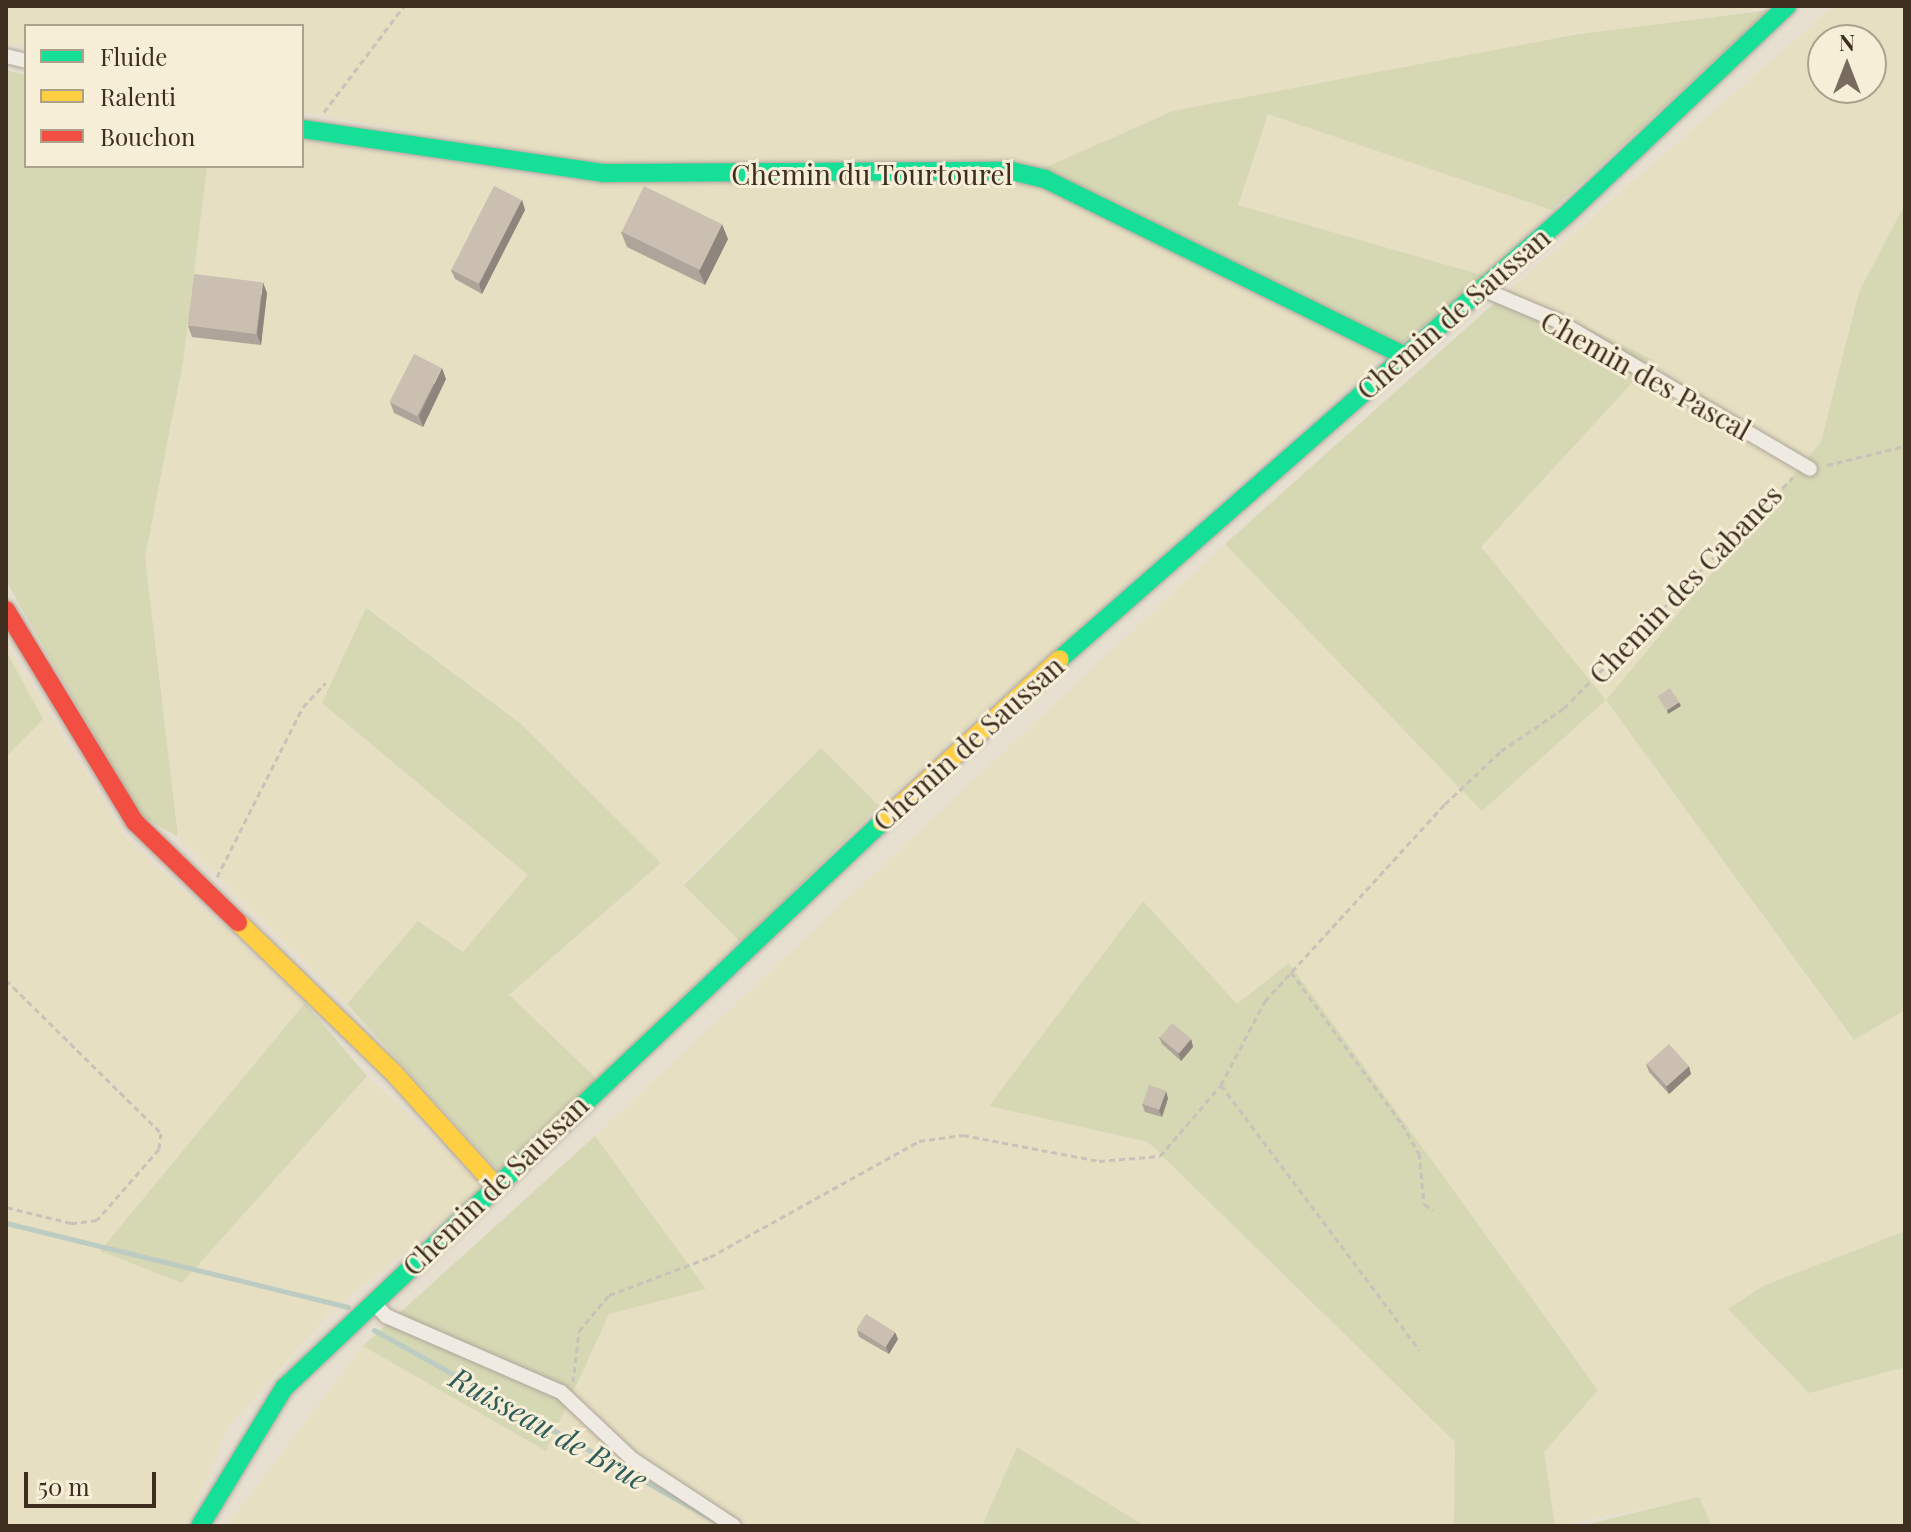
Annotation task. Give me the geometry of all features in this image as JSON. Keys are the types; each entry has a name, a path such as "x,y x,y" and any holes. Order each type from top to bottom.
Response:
{"street":[{"name":"Chemin de Saussan","path":"200,1526 284,1388 494,1184 1014,699 1480,288 1787,6"},
{"name":"Chemin du Tourtourel","path":"306,130 604,173 1011,171 1045,179 1403,355"},
{"name":"Chemin des Pascal","path":"1480,288 1558,321 1810,469"},
{"path":"6,610 135,822 392,1071 494,1184"},
{"path":"374,1303 386,1316 561,1392 632,1459 734,1526"}],"path":[{"path":"306,130 404,6"},
{"name":"Chemin des Cabanes","path":"561,1392 574,1381 579,1331 609,1295 710,1257 897,1151 963,1135 1133,1163 1160,1156 1221,1085 1251,1019 1467,781 1564,708 1788,479 1810,469 1905,446"},
{"path":"204,892 227,866 303,707 325,683"},
{"path":"1291,972 1413,1143 1424,1204 1433,1210"},
{"path":"6,980 161,1133 159,1149 97,1220 71,1223 6,1207"},
{"path":"1221,1085 1419,1350"}],"shaded area":[{"path":"6,6 1773,6 1173,111 1044,168 606,164 304,112 304,24 24,24 24,48 6,43"},
{"path":"1834,6 1905,6 1905,204 1859,292 1821,442 1606,700 1853,1040 1905,1010 1905,1231 1763,1286 1729,1309 1809,1393 1905,1367 1905,1526 1712,1526 1699,1498 1555,1526 1544,1452 1598,1389 1289,964 1237,1005 990,1106 1148,1142 1455,1442 1454,1526 1142,1526 1017,1447 982,1526 226,1526 363,1346 546,1450 608,1314 706,1289 595,1136 1225,544 1482,810 1605,700 1481,548 1652,360 1509,290 1807,30 1807,104 1887,104 1887,24 1813,24"},
{"path":"1268,113 1552,210 1485,276 1238,205"},
{"path":"304,140 571,182 1041,184 1382,357 879,806 821,748 683,883 740,940 598,1080 509,996 661,863 322,703 528,875 463,952 418,921 347,1004 178,837 145,557 183,362 207,168 304,168"},
{"path":"6,644 125,837 305,1003 100,1251 182,1283 367,1076 484,1187 328,1314 228,1428 187,1526 6,1526"}],"green space":[{"path":"1769,10 1552,210 1268,114 1238,205 1485,276 1401,344 1044,168 1173,111 1574,35"},
{"path":"6,70 24,74 24,168 207,168 183,362 145,557 178,837 139,814 6,581"},
{"path":"1905,204 1905,1010 1854,1040 1606,700 1821,442 1859,292"},
{"path":"1509,290 1653,360 1481,547 1606,700 1482,811 1225,544"},
{"path":"366,608 521,724 661,863 509,995 598,1080 499,1172 347,1004 418,921 463,952 528,875 322,703"},
{"path":"6,651 43,719 6,757"},
{"path":"821,748 879,806 742,943 684,885"},
{"path":"1143,901 1237,1004 1289,963 1598,1390 1544,1452 1555,1526 1454,1526 1455,1442 1148,1142 989,1106"},
{"path":"305,1003 367,1076 182,1283 100,1251"},
{"path":"595,1136 706,1289 609,1314 546,1451 363,1346"},
{"path":"1905,1231 1905,1367 1809,1393 1728,1309 1763,1286"},
{"path":"1017,1447 1143,1525 982,1526"},
{"path":"1699,1497 1712,1526 1580,1526"}],"building":[{"path":"494,186 522,200 479,284 451,270"},
{"path":"644,186 722,224 700,270 622,232"},
{"path":"194,274 262,282 256,334 188,326"},
{"path":"414,354 442,368 417,416 389,402"},
{"path":"1670,688 1679,702 1667,710 1657,696"},
{"path":"1172,1023 1191,1039 1179,1054 1160,1038"},
{"path":"1669,1044 1689,1066 1667,1086 1647,1064"},
{"path":"1149,1085 1166,1091 1160,1110 1142,1104"},
{"path":"866,1314 895,1332 885,1347 856,1329"}],"waterway":[{"name":"Ruisseau de Brue","path":"6,1223 348,1307"},
{"name":"Ruisseau de Brue","path":"374,1330 712,1519"}],"traffic: fast":[{"path":"1060,659 1565,216 1787,6"},
{"path":"304,129 604,173 1011,171 1045,179 1403,355"},
{"path":"200,1526 284,1388 882,822"}],"traffic: slow":[{"path":"882,822 1060,659"},
{"path":"238,922 392,1071 494,1184"}],"traffic: jam":[{"path":"6,610 135,822 238,922"}]}
